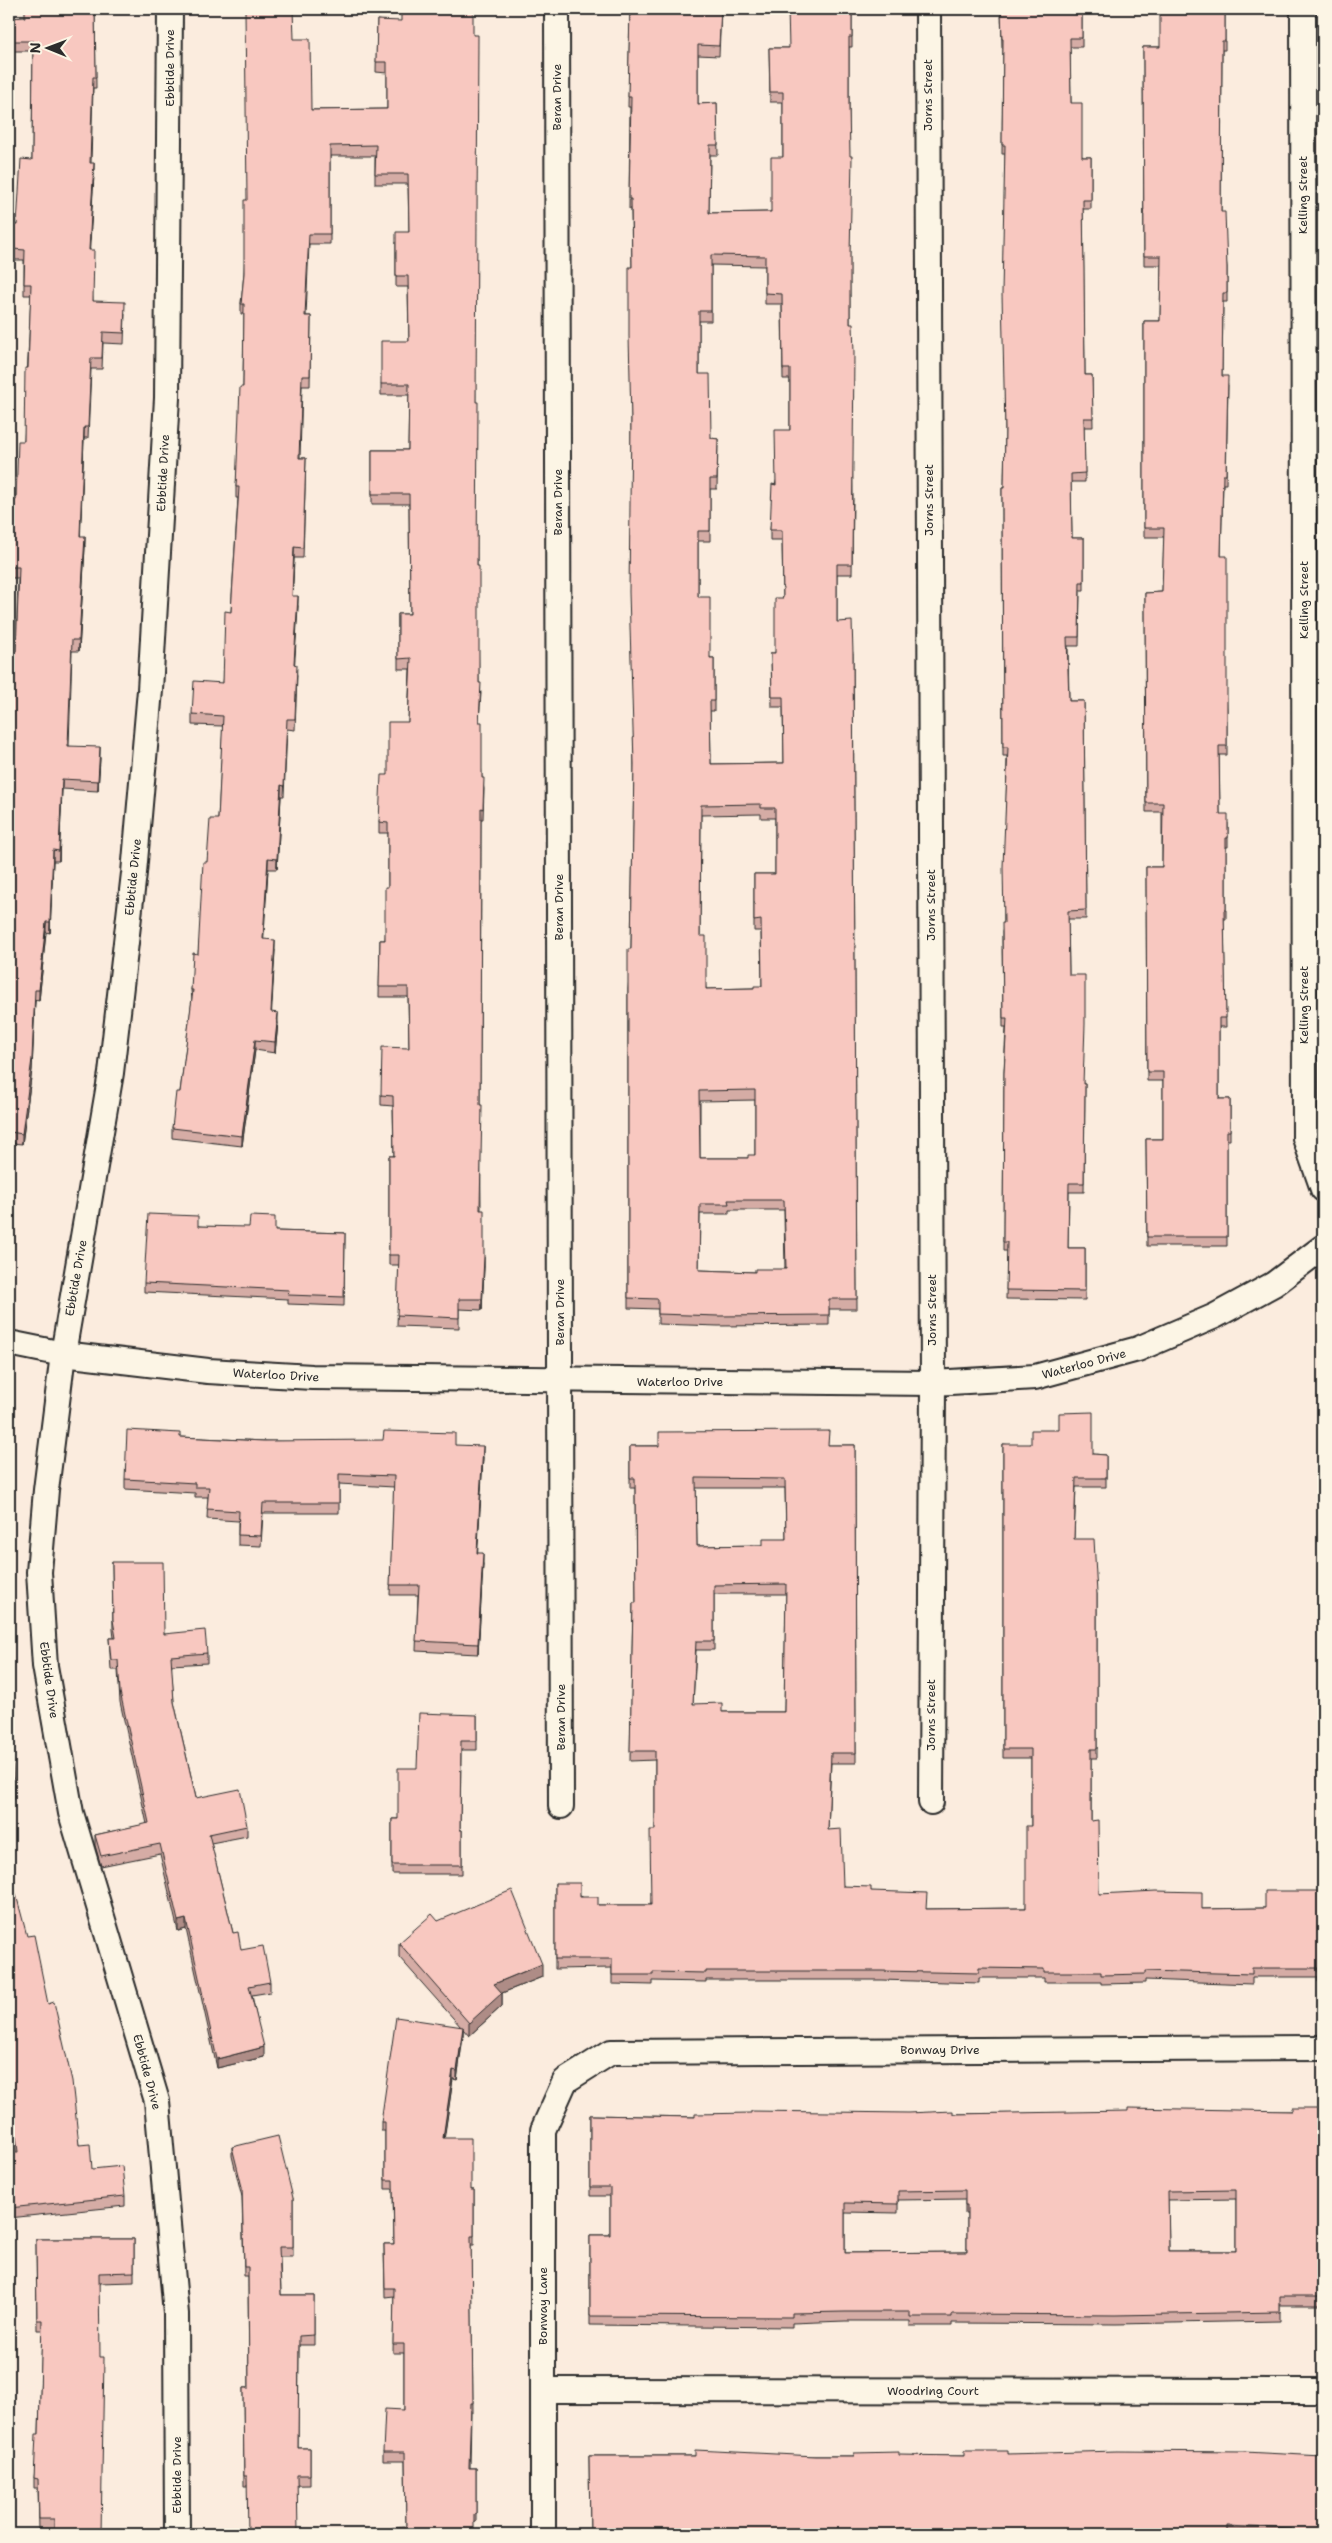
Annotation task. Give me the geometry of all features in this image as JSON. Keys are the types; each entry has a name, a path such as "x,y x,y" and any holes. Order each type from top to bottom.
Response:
{"street":[{"name":"Ebbtide Drive","path":"170,9 168,398 150,690 134,873 111,1073 63,1354 46,1490 39,1572 45,1666 71,1813 156,2101 176,2314 177,2534"},
{"name":"Beran Drive","path":"557,9 561,1806"},
{"name":"Jorns Street","path":"928,9 933,1383 931,1802"},
{"name":"Kelling Street","path":"1303,9 1305,1138 1323,1188"},
{"name":"Waterloo Drive","path":"9,1343 63,1354 208,1371 312,1377 560,1381 933,1383 1035,1377 1138,1350 1215,1316 1274,1284 1323,1247"},
{"name":"Bonway Drive","path":"565,2082 611,2052 1323,2048"},
{"name":"Bonway Lane","path":"543,2534 543,2130 565,2082"},
{"name":"Woodring Court","path":"543,2390 1323,2391"}],"building":[{"path":"25,9 95,9 96,77 93,77 90,163 94,163 89,250 94,250 93,301 125,302 124,333 103,332 102,358 91,358 88,427 84,427 80,536 85,536 79,640 72,640 68,746 100,747 98,781 62,779 59,851 53,850 50,922 46,922 39,990 35,990 32,1059 22,1134 11,1132 9,1158 9,650 16,651 19,567 9,567 9,499 16,500 18,441 24,441 25,368 28,368 31,284 24,284 25,250 13,249 13,225 17,225 21,159 32,160 33,41 9,41 9,18 25,17"},
{"path":"245,9 293,9 294,39 310,39 311,110 387,109 387,62 376,62 377,20 401,21 401,9 473,9 473,35 478,35 476,402 478,402 477,566 479,566 479,683 481,683 479,722 482,722 482,778 484,778 483,809 481,808 480,1105 482,1105 480,1210 484,1210 484,1257 482,1299 459,1299 459,1318 397,1315 399,1255 389,1255 389,1156 394,1156 393,1096 381,1095 382,1047 409,1048 408,987 379,987 380,940 385,940 385,887 388,887 388,823 379,822 381,775 388,775 388,722 408,722 411,658 398,659 398,614 410,614 409,494 372,494 372,450 408,450 409,384 381,384 381,341 409,341 408,276 396,276 396,232 409,232 408,174 375,174 376,145 330,146 330,234 309,234 305,316 311,316 310,376 302,376 299,458 306,458 303,548 294,547 292,596 298,596 294,664 297,665 295,719 287,719 284,786 281,785 277,859 268,858 263,939 275,940 271,1012 278,1013 275,1042 255,1040 242,1136 172,1128 176,1092 180,1092 193,990 191,990 193,953 198,954 203,862 207,862 210,819 218,819 223,716 192,714 194,681 223,683 225,611 231,612 239,487 236,487 240,387 243,387 244,304 241,304 244,273 244,200 247,200"},
{"path":"630,9 721,9 719,46 698,45 698,104 717,103 718,145 710,145 709,213 771,212 771,157 783,157 783,92 770,92 769,48 789,48 788,9 852,9 852,37 849,37 849,105 850,156 852,156 850,324 853,324 854,353 852,564 837,564 837,622 852,621 853,653 857,1299 829,1299 829,1315 718,1316 658,1314 658,1299 628,1298 628,949 631,949 634,764 629,592 631,420 629,267 632,267 631,199 629,199 631,97 628,97","holes":["711,255 765,256 765,293 782,294 783,369 790,369 790,430 775,430 776,485 772,484 770,530 782,530 783,598 775,598 775,653 771,653 772,697 783,697 784,763 711,764 710,701 714,701 714,658 710,658 710,597 698,597 698,531 710,531 710,479 717,479 718,439 711,438 710,374 699,374 699,311 711,311","761,804 761,808 775,808 775,874 754,874 754,921 761,920 762,986 754,986 754,988 706,989 706,936 700,936 701,805","755,1090 755,1155 748,1155 748,1158 700,1158 699,1091","728,1200 784,1200 786,1269 755,1269 755,1272 699,1270 700,1204 729,1204"]},
{"path":"1001,9 1082,9 1082,38 1070,38 1071,103 1082,103 1082,157 1091,157 1091,200 1083,200 1085,375 1092,375 1093,418 1084,418 1085,473 1071,474 1072,538 1084,538 1084,582 1080,582 1079,637 1067,637 1069,701 1084,701 1086,910 1068,911 1069,975 1085,975 1083,1084 1085,1084 1084,1183 1069,1183 1068,1248 1085,1248 1085,1291 1006,1290 1007,1242 1003,1242 1004,1073 1007,1018 1003,1018 1002,923 1004,923 1003,867 1008,747 1003,747 1002,488 1004,488 1005,429 1002,294 1005,145 1002,145 1003,39"},
{"path":"1160,9 1225,10 1225,41 1222,41 1221,212 1225,212 1227,293 1223,293 1222,376 1228,376 1226,475 1223,475 1221,556 1227,556 1227,746 1219,746 1220,814 1228,814 1228,838 1226,838 1226,910 1224,910 1226,1018 1219,1018 1219,1099 1230,1099 1230,1131 1227,1131 1227,1237 1147,1237 1146,1139 1163,1139 1163,1072 1147,1072 1146,867 1162,867 1163,803 1146,803 1145,593 1162,592 1164,528 1144,528 1144,321 1160,321 1161,256 1144,256 1143,47 1160,47"},
{"path":"148,1214 198,1216 198,1226 249,1227 250,1216 275,1217 275,1231 345,1233 344,1297 288,1295 289,1290 144,1283"},
{"path":"1093,1412 1093,1454 1106,1455 1106,1478 1076,1478 1074,1539 1094,1539 1097,1594 1097,1749 1091,1749 1091,1821 1098,1820 1099,1894 1156,1891 1202,1892 1202,1909 1265,1908 1265,1891 1323,1891 1323,1972 1318,1972 1318,1968 1252,1968 1252,1974 1145,1971 1145,1974 1101,1975 1101,1972 1044,1972 1044,1969 979,1968 979,1973 706,1971 706,1973 653,1972 653,1975 612,1975 612,1959 555,1959 555,1883 580,1883 580,1897 598,1897 598,1905 651,1905 650,1830 655,1830 655,1751 630,1751 633,1603 636,1603 635,1478 630,1478 630,1446 659,1446 659,1432 829,1431 828,1445 855,1445 856,1753 831,1753 828,1830 841,1829 843,1886 871,1887 871,1891 927,1893 926,1909 1026,1908 1026,1826 1031,1826 1031,1749 1003,1749 1003,1444 1031,1444 1031,1430 1059,1430 1059,1413","holes":["696,1478 785,1479 786,1539 763,1539 763,1545 697,1546","786,1584 784,1712 722,1712 722,1703 693,1704 696,1641 714,1641 714,1585"]},
{"path":"127,1430 180,1433 180,1437 264,1441 383,1440 384,1431 455,1433 455,1445 483,1446 477,1553 483,1553 478,1644 416,1641 419,1585 390,1585 394,1476 339,1474 339,1503 263,1503 261,1536 238,1535 239,1511 207,1509 209,1487 195,1487 195,1483 125,1479"},
{"path":"112,1562 163,1562 164,1634 205,1630 207,1653 171,1656 174,1702 196,1798 240,1789 247,1826 209,1834 233,1933 238,1932 241,1950 263,1946 270,1982 249,1986 264,2047 217,2059 186,1919 178,1921 160,1844 101,1856 95,1835 149,1823 120,1692 118,1660 111,1660 109,1638 116,1638 113,1620"},
{"path":"419,1713 477,1715 477,1741 461,1741 460,1830 462,1830 462,1865 392,1865 392,1819 398,1819 398,1768 417,1768"},
{"path":"9,1751 12,1751 14,1790 9,1791"},
{"path":"9,1868 27,1936 34,1935 48,2004 54,2002 72,2081 79,2145 90,2144 92,2169 122,2166 125,2196 9,2208 9,2152 18,2152 9,2077"},
{"path":"512,1890 542,1964 494,1984 502,1993 469,2023 399,1943 432,1914 438,1921"},
{"path":"396,2017 463,2027 457,2071 453,2070 443,2138 471,2138 471,2190 474,2190 474,2236 471,2236 473,2403 471,2403 469,2468 476,2468 474,2534 392,2534 392,2528 405,2527 406,2525 405,2452 383,2452 385,2409 404,2410 404,2344 393,2344 394,2288 385,2288 384,2244 394,2244 393,2180 385,2180 385,2122 381,2122"},
{"path":"1128,2108 1292,2111 1292,2108 1323,2108 1323,2296 1280,2296 1280,2312 1116,2315 952,2314 952,2317 910,2317 910,2312 792,2313 792,2317 590,2316 590,2235 610,2235 610,2187 590,2187 590,2115 695,2117 695,2114 751,2113 751,2111 908,2113 953,2111 953,2114 1128,2111","holes":["965,2190 965,2205 967,2205 967,2252 845,2253 845,2203 898,2204 898,2191","1236,2190 1236,2251 1169,2251 1168,2191"]},
{"path":"278,2136 293,2198 293,2247 279,2247 281,2295 314,2295 314,2335 299,2336 298,2448 310,2448 310,2475 297,2475 298,2534 248,2534 247,2476 244,2476 243,2388 249,2388 248,2267 244,2267 242,2187 232,2147"},
{"path":"36,2239 134,2239 134,2272 99,2273 100,2357 104,2357 101,2534 54,2534 54,2519 39,2519 38,2479 34,2478 36,2434 39,2434 42,2320 37,2320"},
{"path":"695,2450 816,2456 854,2456 854,2453 899,2452 899,2455 964,2456 964,2451 1008,2451 1008,2454 1117,2451 1244,2452 1323,2456 1323,2534 1291,2534 1291,2529 1227,2526 1227,2533 1171,2534 964,2533 964,2529 899,2528 900,2534 606,2534 606,2531 590,2531 589,2456 695,2456"}]}
